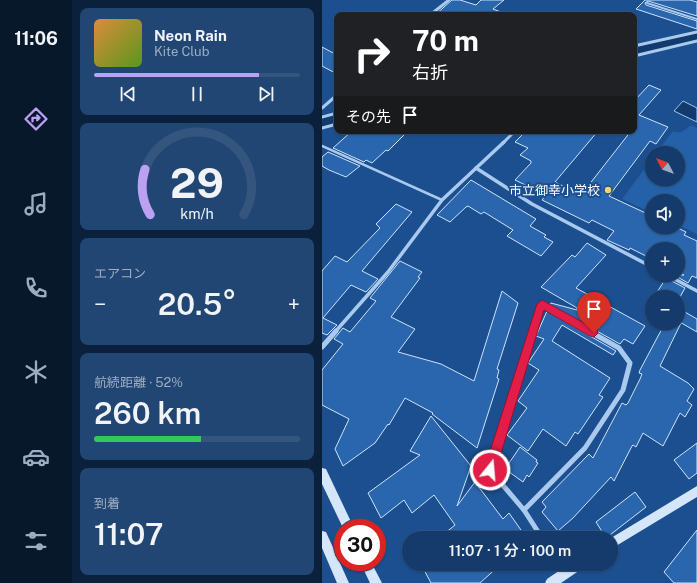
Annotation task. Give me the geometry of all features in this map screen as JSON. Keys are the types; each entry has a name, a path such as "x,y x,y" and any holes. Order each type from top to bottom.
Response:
{"street":[{"path":"434,12 448,0"},
{"path":"637,45 697,32"},
{"path":"637,55 697,41"},
{"path":"322,108 334,98"},
{"path":"322,117 334,114"},
{"path":"322,128 334,125"},
{"path":"322,347 388,272 442,200 512,134"},
{"path":"476,168 532,204 645,263"},
{"path":"680,282 697,291"},
{"path":"524,510 585,448 623,390 630,364 620,348 542,304 490,470 524,510 538,531"},
{"path":"322,473 345,519"},
{"path":"618,540 697,491"},
{"path":"322,536 343,583"},
{"path":"370,571 376,583"},
{"path":"551,583 560,571"}],"lane":[{"path":"647,3 697,19"},
{"path":"322,146 442,200"}],"shaded area":[{"path":"683,101 697,108 697,122 674,111"},
{"path":"691,125 697,128 697,234 685,228 685,194 645,194 645,210 622,199 645,168 645,186 685,186 685,146 661,146 673,131 680,132"}],"building":[{"path":"452,0 460,0 476,5 481,0 504,0 493,9 501,12 438,12"},
{"path":"645,0 690,0 697,2 697,16 648,1 645,3 646,5 697,21 697,29 636,9"},
{"path":"322,47 334,53 334,72 322,66"},
{"path":"649,85 661,90 639,115 668,127 656,144 650,141 645,146 609,196 645,213 645,234 685,234 684,235 697,241 697,278 692,276 688,283 685,281 685,242 645,242 645,256 630,248 629,250 607,240 614,231 592,220 589,223 542,200 546,195 515,180 531,163 531,161 520,155 528,148 515,142 523,134 595,134 555,182 581,195 629,134 637,134 637,98"},
{"path":"349,134 405,134 388,151 386,150 372,163 366,160 364,162 333,148"},
{"path":"328,152 360,166 346,177 329,170 322,166 322,157"},
{"path":"471,180 536,219 530,226 546,235 544,237 553,242 541,256 507,236 513,230 484,212 481,214 468,206 450,222 437,215"},
{"path":"396,204 412,212 362,271 378,279 366,292 351,285 323,318 337,325 327,335 322,333 322,271 335,256 347,262 380,228 376,224"},
{"path":"587,243 606,255 576,288 645,326 633,344 624,339 620,344 550,305 551,303 577,310 577,308 541,287 572,255 575,257"},
{"path":"400,261 422,272 418,277 420,278 391,317 415,329 398,352 441,364 474,381 502,291 518,303 497,369 499,370 497,378 499,379 477,448 432,414 433,413 405,398 389,425 388,424 375,443 343,466 335,449 349,419 322,405 322,370 343,344 334,339 343,328 350,332 376,301 370,298"},
{"path":"663,282 674,282 685,288 684,290 658,290"},
{"path":"547,311 616,351 613,355 562,325 552,341 610,378 599,395 603,397 578,434 575,432 566,446 543,429 528,451 507,435 527,408 518,401 539,370 528,363 544,339 536,336"},
{"path":"685,312 697,319 697,332 685,325"},
{"path":"661,330 678,330 660,366 688,383 694,389 687,401 692,405 685,417 680,413 663,446 643,433 636,447 633,445 632,446 614,481 611,477 573,518 558,531 542,512 546,507 542,502 589,454 593,458 622,403 626,405 628,403 642,374 639,373"},
{"path":"431,416 471,466 457,506 475,482 503,519 509,513 521,530 448,531 455,525 434,495 412,513 404,500 381,518 368,493 420,455 410,451"},
{"path":"697,443 697,473 689,479 674,460"},
{"path":"520,447 537,460 536,462 538,463 529,477 527,475 523,482 505,469"},
{"path":"635,492 646,507 615,531 602,531 596,522"},
{"path":"697,530 697,583 674,583 664,572"},
{"path":"425,571 493,571 480,583 431,583"}],"waterway":[{"path":"637,51 697,37"},
{"path":"322,122 334,119"}],"place":[{"name":"市立御幸小学校","path":"608,190"}],"route":[{"path":"490,470 542,304 594,333"}]}
